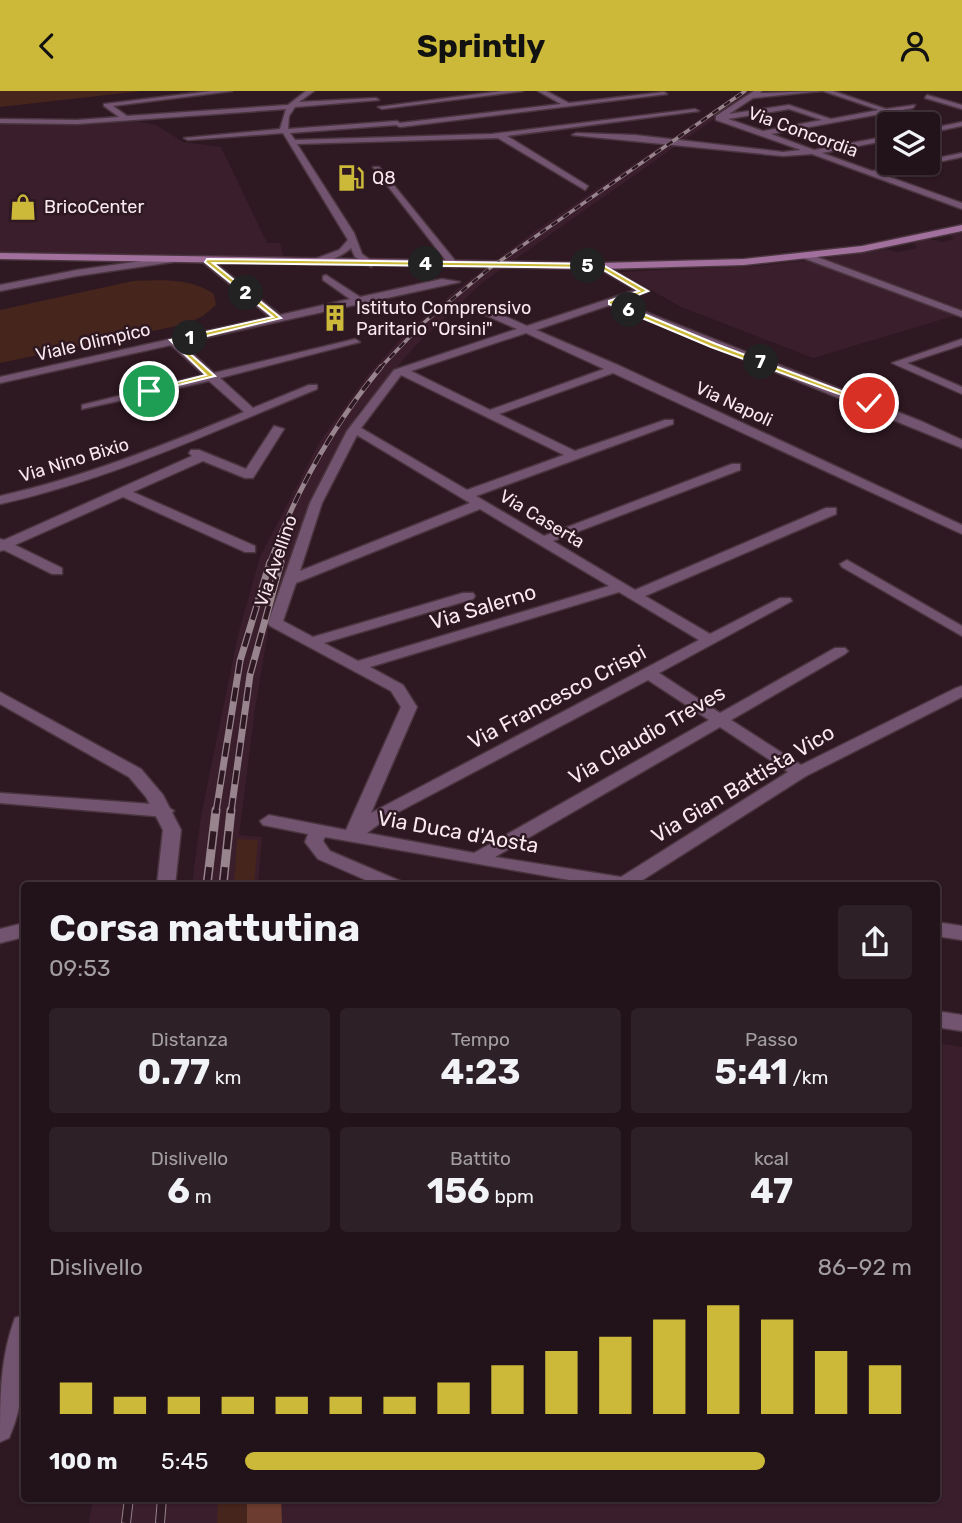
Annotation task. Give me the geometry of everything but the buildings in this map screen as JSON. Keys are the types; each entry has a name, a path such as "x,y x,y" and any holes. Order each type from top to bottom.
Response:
{"main road":[{"path":"170,260 309,263 342,258 371,264 601,266 744,262 862,249 962,228"},
{"path":"0,255 115,264"}],"street":[{"path":"125,118 106,105 229,91"},
{"path":"311,91 291,106 284,118 284,129 350,233 351,242 358,255 371,264"},
{"path":"368,91 399,124"},
{"path":"382,107 520,91"},
{"path":"541,91 580,111"},
{"path":"756,93 819,91"},
{"path":"826,91 887,110"},
{"path":"188,138 284,129 453,119 662,93 674,100"},
{"name":"Via Concordia","path":"719,118 756,93"},
{"path":"927,97 962,107"},
{"path":"0,121 77,122 376,100"},
{"path":"292,142 499,135 695,111 685,105"},
{"path":"762,133 913,106"},
{"path":"719,118 789,107 831,121"},
{"path":"195,114 204,123"},
{"path":"592,117 603,123"},
{"name":"Via Concordia","path":"719,118 962,206"},
{"path":"453,119 482,136"},
{"path":"392,137 399,124"},
{"path":"940,129 962,124"},
{"path":"529,131 635,137 763,153 814,152 877,140"},
{"path":"499,135 585,188"},
{"path":"940,159 962,155"},
{"path":"376,169 454,265"},
{"path":"873,173 877,172"},
{"path":"932,195 952,192"},
{"path":"342,258 351,242"},
{"path":"806,256 962,314"},
{"path":"0,288 115,264 170,260"},
{"path":"207,261 278,318"},
{"name":"Via Avellino","path":"352,835 409,707 397,688 275,623 316,503 355,429 398,372 644,291 601,266"},
{"path":"326,278 357,300"},
{"name":"Viale Olimpico","path":"0,380 357,300 442,282 455,282"},
{"path":"611,302 714,345 869,403 962,444"},
{"name":"Via Napoli","path":"489,313 616,368 962,530"},
{"path":"173,342 251,412"},
{"path":"86,407 355,342"},
{"path":"962,342 897,363 962,391"},
{"path":"492,413 616,368"},
{"path":"402,371 575,456"},
{"name":"Via Nino Bixio","path":"4,499 86,477 176,444 313,387"},
{"path":"465,495 669,422"},
{"path":"176,444 249,475 278,429"},
{"name":"Via Caserta","path":"355,429 709,640"},
{"path":"1,545 203,456"},
{"path":"542,541 736,467"},
{"path":"0,485 4,499"},
{"path":"123,492 250,549"},
{"path":"288,581 480,504"},
{"name":"Via Salerno","path":"358,666 626,592 831,511"},
{"path":"1,545 57,571"},
{"path":"847,564 962,632"},
{"path":"312,642 468,596"},
{"name":"Via Francesco Crispi","path":"352,835 381,814 785,601"},
{"name":"Via Claudio Treves","path":"476,860 840,652"},
{"path":"648,673 800,772"},
{"name":"Via Gian Battista Vico","path":"635,882 800,772 962,691"},
{"path":"0,697 135,773 164,811 172,830 167,882"},
{"path":"0,797 164,811"},
{"name":"Via Duca d'Aosta","path":"269,821 476,860 619,882"},
{"path":"318,831 314,842 324,855 386,882"},
{"path":"940,930 962,933"},
{"path":"0,936 21,931"},
{"path":"940,1020 962,1023"},
{"path":"0,1429 21,1334"}],"shaded area":[{"path":"0,91 142,91 0,107"},
{"path":"741,91 754,91 483,282 416,345 357,414 317,493 284,578 269,626 239,835 262,837 258,882 192,882 201,816 238,635 260,557 320,441 367,376 403,336 456,290 535,231"},
{"path":"132,120 156,125 183,142 221,147 267,243 280,243 284,258 0,253 0,123 76,124"},
{"path":"962,232 962,312 820,259 886,249 898,252 917,248 913,243 930,239 943,242 954,239 950,235"},
{"path":"810,260 957,315 813,358 679,306 620,272 757,266"},
{"path":"133,281 175,281 195,285 214,294 216,305 203,316 186,324 0,363 0,310"},
{"path":"237,839 258,840 254,882 234,882"},
{"path":"940,1044 962,1047 962,1523 89,1523 92,1502 940,1502"},
{"path":"218,1502 247,1502 247,1523 217,1523"},
{"path":"247,1502 281,1502 282,1523 247,1523"}],"railway":[{"path":"380,368 421,325 490,268 745,91"},
{"path":"269,564 303,486 331,436 381,367"},
{"path":"280,564 284,552"},
{"path":"216,812 240,661 270,562"},
{"path":"231,812 250,675 281,562"},
{"path":"207,882 216,810"},
{"path":"223,882 231,810"},
{"path":"126,1523 129,1502"},
{"path":"160,1523 162,1502"}],"place":[{"name":"Q8","path":"351,178"},
{"name":"BricoCenter","path":"23,207"},
{"name":"Istituto Comprensivo Paritario \"Orsini\"","path":"335,318"}],"route":[{"path":"149,391 211,376 173,342 278,318 207,261 601,266 644,291 611,302 714,345 869,403"}]}
